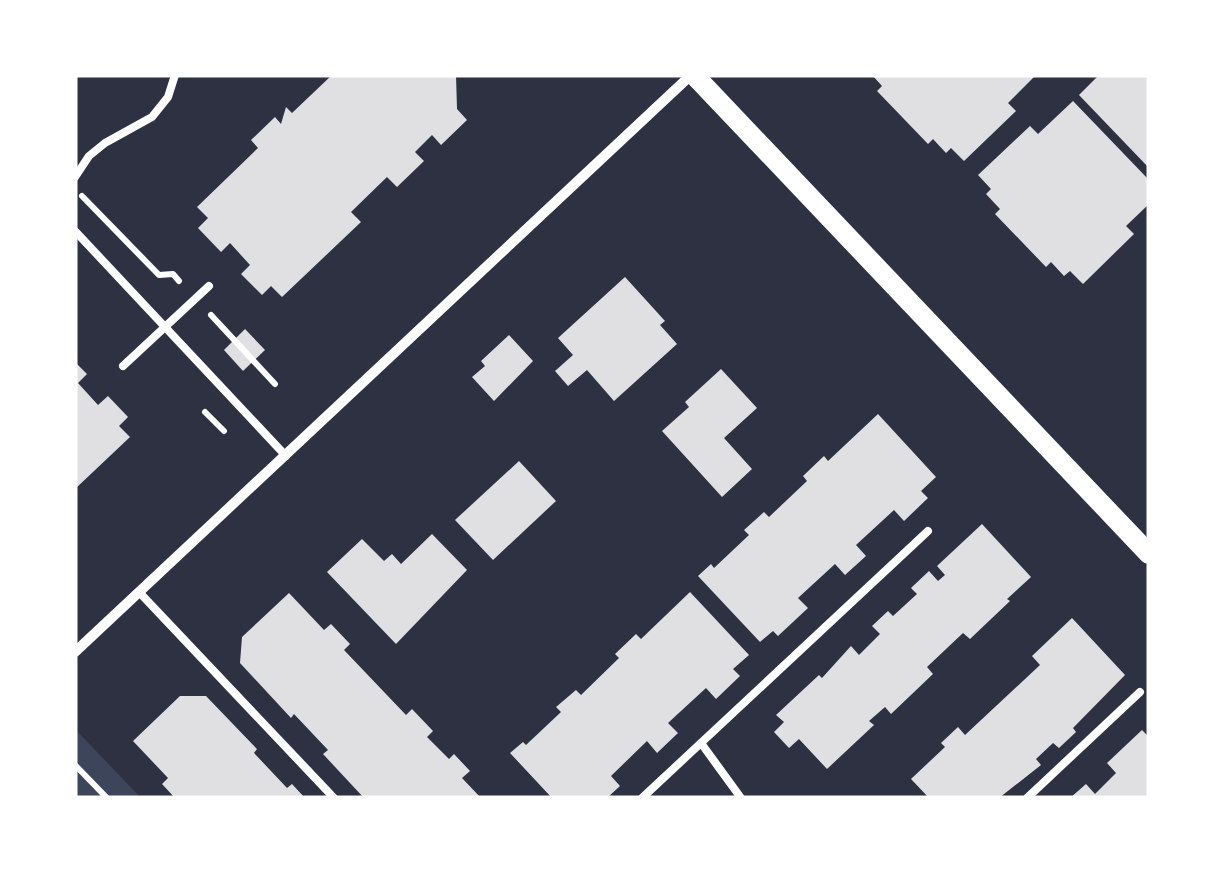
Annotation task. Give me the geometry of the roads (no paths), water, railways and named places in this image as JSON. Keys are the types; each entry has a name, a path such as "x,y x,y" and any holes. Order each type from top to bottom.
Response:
{"main road":[{"path":"693,75 1149,554"}],"street":[{"path":"75,652 693,75"}],"lane":[{"path":"75,177 89,156 105,143 152,117 168,96 175,75"},
{"path":"75,231 286,456"},
{"path":"123,366 209,286"},
{"path":"642,798 928,531"},
{"path":"140,592 334,798"},
{"path":"1027,798 1140,692"},
{"path":"701,743 741,798"}]}
